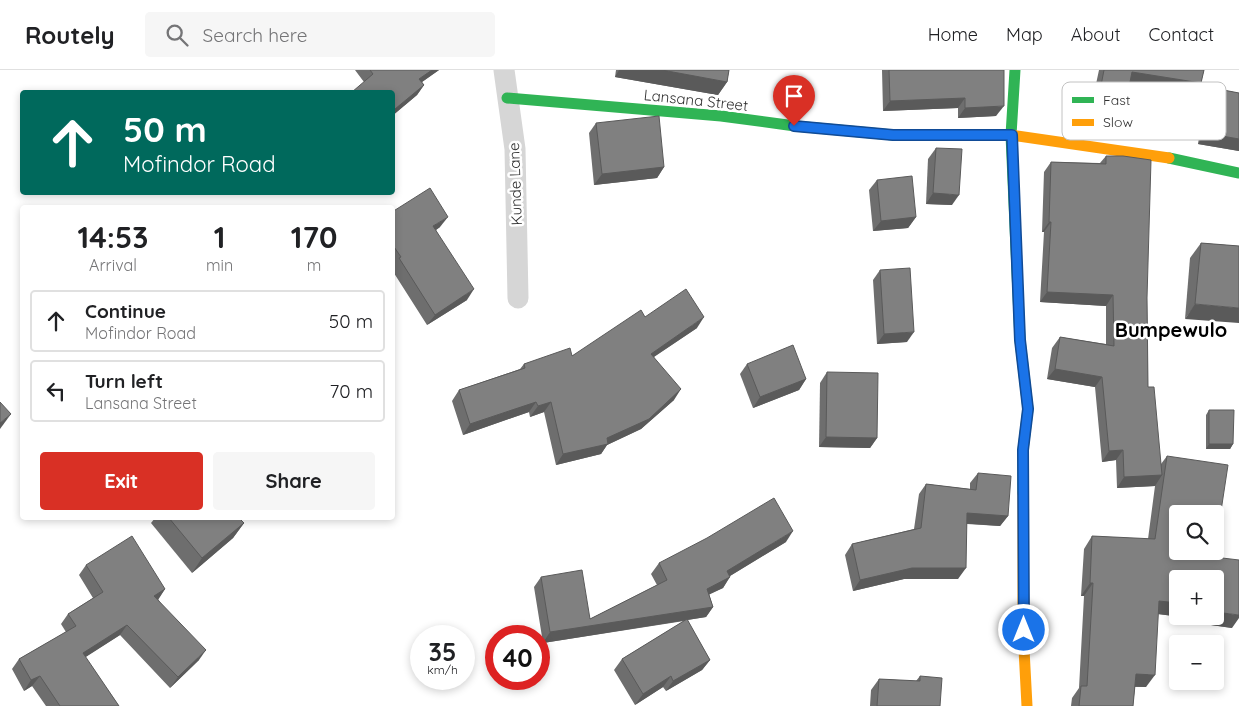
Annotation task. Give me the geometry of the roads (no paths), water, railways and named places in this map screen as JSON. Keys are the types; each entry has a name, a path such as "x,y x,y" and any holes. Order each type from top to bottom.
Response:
{"street":[{"name":"Kunde Lane","path":"504,70 515,149 518,298"},
{"path":"1015,70 1012,135 1020,340 1028,409 1023,450 1024,630 1027,706"},
{"name":"Lansana Street","path":"507,98 721,116 794,126 893,135 1012,135 1186,161 1239,173"}],"district":[{"name":"Bumpewulo","path":"1171,329"}]}
